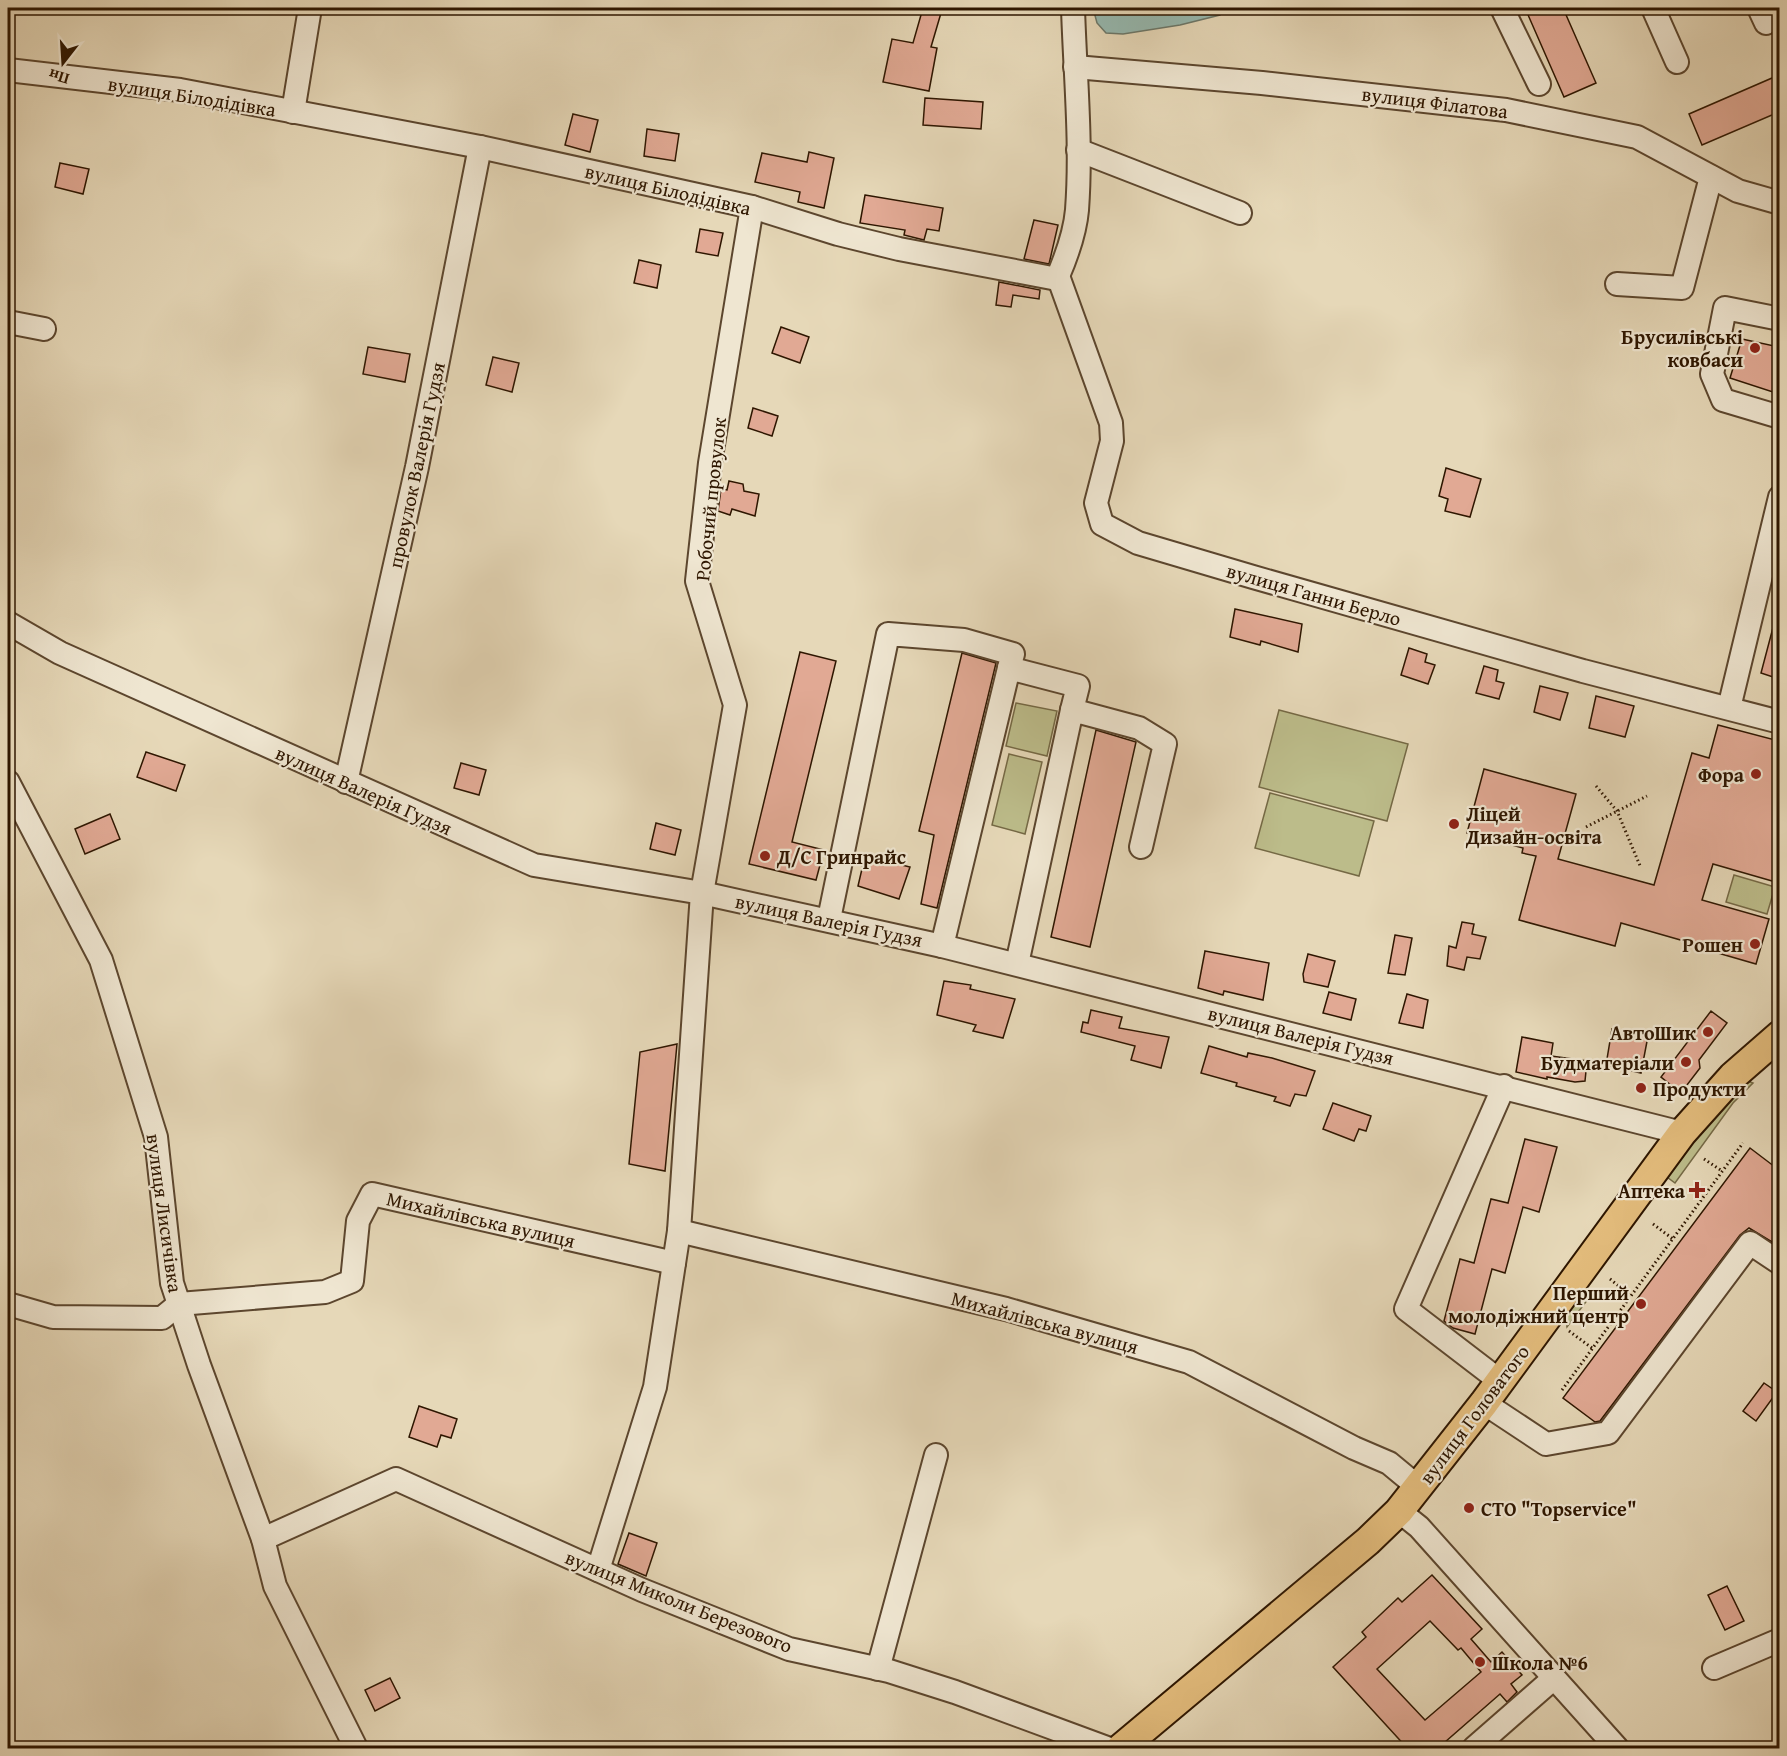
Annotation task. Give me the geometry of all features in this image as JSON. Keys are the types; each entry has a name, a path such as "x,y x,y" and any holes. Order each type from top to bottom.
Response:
{"main road":[{"name":"вулиця Головатого","path":"1121,1749 1368,1541 1399,1511 1492,1392 1683,1133 1734,1076 1779,1035"}],"street":[{"path":"292,112 310,8"},
{"path":"1058,276 1070,249 1077,212 1078,150 1073,8"},
{"path":"1502,8 1539,84"},
{"path":"1653,8 1677,62"},
{"name":"вулиця Філатова","path":"1075,67 1262,83 1506,110 1637,137 1738,191 1779,203"},
{"name":"вулиця Білодідівка","path":"8,70 180,90 480,147 752,207 838,234 898,249 1052,278 1058,276"},
{"name":"провулок Валерія Гудзя","path":"346,783 417,467 480,147"},
{"path":"1078,150 1240,213"},
{"path":"1617,284 1682,288 1711,177"},
{"name":"Робочий провулок","path":"679,1231 702,893 735,705 697,581 711,463 752,207"},
{"name":"вулиця Ганни Берло","path":"1058,276 1111,423 1112,441 1096,503 1102,524 1138,543 1253,577 1583,671 1779,722"},
{"path":"1779,319 1725,308 1712,374 1723,400 1779,417"},
{"path":"8,322 44,329"},
{"path":"1729,708 1779,497"},
{"name":"вулиця Валерія Гудзя","path":"8,623 60,653 346,783 534,865 702,893 942,945 1683,1133"},
{"path":"829,919 888,634 964,640 1012,654 942,945"},
{"path":"1009,668 1078,687 1017,964"},
{"path":"1072,710 1139,728 1165,744 1141,847"},
{"name":"вулиця Лисичівка","path":"8,782 100,960 156,1137 172,1283 199,1365 263,1539 275,1586 356,1749"},
{"path":"1504,1086 1407,1309 1546,1444 1608,1433 1750,1243 1779,1263"},
{"name":"Михайлівська вулиця","path":"179,1304 325,1292 352,1281 358,1221 372,1194 674,1263"},
{"path":"598,1570 655,1387 679,1231"},
{"name":"Михайлівська вулиця","path":"679,1231 1006,1309 1189,1362 1389,1464 1418,1487"},
{"path":"8,1304 53,1317 111,1319 162,1318 179,1304"},
{"path":"878,1669 936,1455"},
{"name":"вулиця Миколи Березового","path":"263,1539 396,1479 642,1590 789,1649 878,1669 956,1692 1107,1749"},
{"path":"1399,1511 1419,1527 1617,1749"},
{"path":"1714,1668 1779,1640"},
{"path":"1474,1749 1554,1678"}],"path":[{"path":"1596,786 1617,811 1641,868"},
{"path":"1586,826 1647,796"},
{"path":"1562,1390 1743,1143"},
{"path":"1704,1159 1722,1172"},
{"path":"1653,1224 1673,1239"},
{"path":"1610,1279 1631,1296"},
{"path":"1569,1331 1593,1348"}],"green space":[{"path":"1016,703 1057,711 1047,756 1006,746"},
{"path":"1279,710 1408,744 1387,821 1259,787"},
{"path":"1009,754 1042,762 1025,834 992,825"},
{"path":"1270,793 1374,821 1359,876 1255,848"},
{"path":"1734,875 1775,887 1767,914 1726,902"},
{"path":"1745,1080 1753,1083 1733,1103 1675,1183 1667,1177 1736,1085"},
{"path":"1594,1291 1567,1327 1565,1315 1581,1293"}],"water":[{"path":"1093,8 1226,8 1220,15 1180,25 1123,34 1106,33 1097,23"}],"building":[{"path":"923,8 941,13 931,47 937,48 929,91 883,82 892,39 913,43"},
{"path":"1525,8 1563,8 1596,83 1564,97"},
{"path":"1779,75 1779,112 1702,145 1689,114"},
{"path":"925,98 983,102 981,129 923,125"},
{"path":"573,114 598,120 590,152 565,145"},
{"path":"647,129 679,134 675,161 644,156"},
{"path":"809,152 834,158 824,208 798,202 800,192 755,182 762,153 807,162"},
{"path":"60,163 89,169 83,194 55,187"},
{"path":"865,195 943,208 939,231 927,229 924,240 904,235 905,230 860,223"},
{"path":"1034,220 1058,225 1049,264 1024,259"},
{"path":"700,229 723,233 718,256 696,252"},
{"path":"639,260 661,265 657,288 634,283"},
{"path":"999,282 1040,290 1039,299 1013,295 1011,307 996,305"},
{"path":"781,327 809,337 800,363 772,353"},
{"path":"1742,339 1779,347 1779,394 1730,378"},
{"path":"368,347 410,354 405,382 363,374"},
{"path":"493,357 519,363 512,392 486,385"},
{"path":"753,408 778,416 772,436 748,428"},
{"path":"1446,468 1481,479 1470,517 1445,511 1448,499 1439,496"},
{"path":"729,481 743,484 744,491 759,494 755,516 732,509 730,515 718,511 721,489 727,490"},
{"path":"1235,609 1302,624 1298,652 1261,641 1260,645 1230,637"},
{"path":"1775,620 1779,621 1779,679 1761,673"},
{"path":"1409,648 1427,654 1425,662 1435,665 1428,684 1401,675"},
{"path":"800,652 836,661 792,842 824,850 816,880 749,864"},
{"path":"962,653 996,663 937,908 921,904 934,835 919,831"},
{"path":"1484,666 1498,670 1496,681 1504,683 1499,699 1476,693"},
{"path":"1540,686 1568,693 1560,720 1534,712"},
{"path":"1596,696 1634,706 1625,737 1589,728"},
{"path":"1718,725 1779,741 1779,806 1773,832 1779,834 1779,883 1713,864 1702,900 1769,919 1756,964 1621,923 1615,946 1519,920 1536,856 1522,853 1523,848 1467,833 1484,769 1576,794 1558,859 1654,885 1692,753 1709,758"},
{"path":"1096,730 1136,742 1090,947 1051,937"},
{"path":"146,752 185,765 176,791 137,777"},
{"path":"461,763 486,770 479,795 454,788"},
{"path":"110,814 120,839 85,854 75,829"},
{"path":"656,823 681,830 675,855 650,849"},
{"path":"865,856 910,867 899,899 858,886"},
{"path":"1462,922 1474,924 1472,934 1486,937 1480,959 1467,957 1464,970 1447,966 1449,946 1456,948"},
{"path":"1395,935 1412,938 1405,975 1388,973"},
{"path":"1205,951 1269,963 1263,1000 1224,991 1223,995 1198,988"},
{"path":"1308,954 1335,961 1328,987 1304,982 1303,974"},
{"path":"944,981 971,985 970,989 1015,999 1003,1038 973,1031 976,1025 937,1015"},
{"path":"1329,992 1356,999 1351,1020 1323,1013"},
{"path":"1407,994 1428,1000 1423,1028 1399,1023"},
{"path":"1091,1010 1122,1017 1119,1028 1169,1037 1161,1068 1131,1060 1135,1046 1081,1032 1083,1022 1088,1023"},
{"path":"1711,1011 1727,1023 1699,1060 1700,1068 1687,1085 1677,1090 1661,1077"},
{"path":"1612,1029 1648,1036 1641,1073 1606,1065"},
{"path":"1522,1037 1553,1043 1551,1056 1587,1061 1585,1081 1575,1082 1547,1077 1547,1079 1516,1072"},
{"path":"677,1044 665,1171 629,1164 640,1052"},
{"path":"1209,1046 1247,1057 1248,1053 1272,1058 1315,1071 1306,1096 1295,1094 1290,1106 1274,1101 1276,1097 1201,1073"},
{"path":"1333,1103 1371,1116 1366,1131 1359,1129 1354,1141 1323,1129"},
{"path":"1525,1139 1557,1147 1539,1212 1523,1207 1505,1273 1492,1269 1475,1334 1453,1328 1444,1321 1460,1259 1474,1263 1491,1199 1508,1203"},
{"path":"1750,1148 1779,1170 1779,1232 1772,1242 1749,1228 1740,1235 1600,1421 1595,1422 1563,1398"},
{"path":"1764,1383 1777,1392 1756,1421 1743,1411"},
{"path":"419,1406 457,1419 451,1438 441,1435 437,1447 409,1437"},
{"path":"629,1533 657,1543 646,1576 618,1564"},
{"path":"1432,1575 1482,1629 1471,1639 1491,1662 1502,1652 1522,1675 1511,1684 1517,1692 1507,1702 1500,1694 1437,1749 1408,1749 1333,1667 1366,1637 1362,1632 1398,1598 1402,1602","holes":["1430,1621 1458,1650 1461,1648 1481,1672 1425,1720 1377,1669"]},
{"path":"1727,1586 1744,1621 1725,1630 1708,1595"},
{"path":"390,1678 400,1698 375,1711 365,1690"}],"place":[{"name":"Брусилівські ковбаси","path":"1755,348"},
{"name":"Фора","path":"1756,774"},
{"name":"Ліцей Дизайн-освіта","path":"1454,824"},
{"name":"Д/С Гринрайс","path":"765,856"},
{"name":"Рошен","path":"1755,944"},
{"name":"АвтоШик","path":"1708,1032"},
{"name":"Будматеріали","path":"1686,1062"},
{"name":"Продукти","path":"1641,1088"},
{"name":"Аптека","path":"1697,1190"},
{"name":"Перший молодіжний центр","path":"1641,1304"},
{"name":"СТО \"Topservice\"","path":"1469,1508"},
{"name":"Школа №6","path":"1480,1662"}]}
